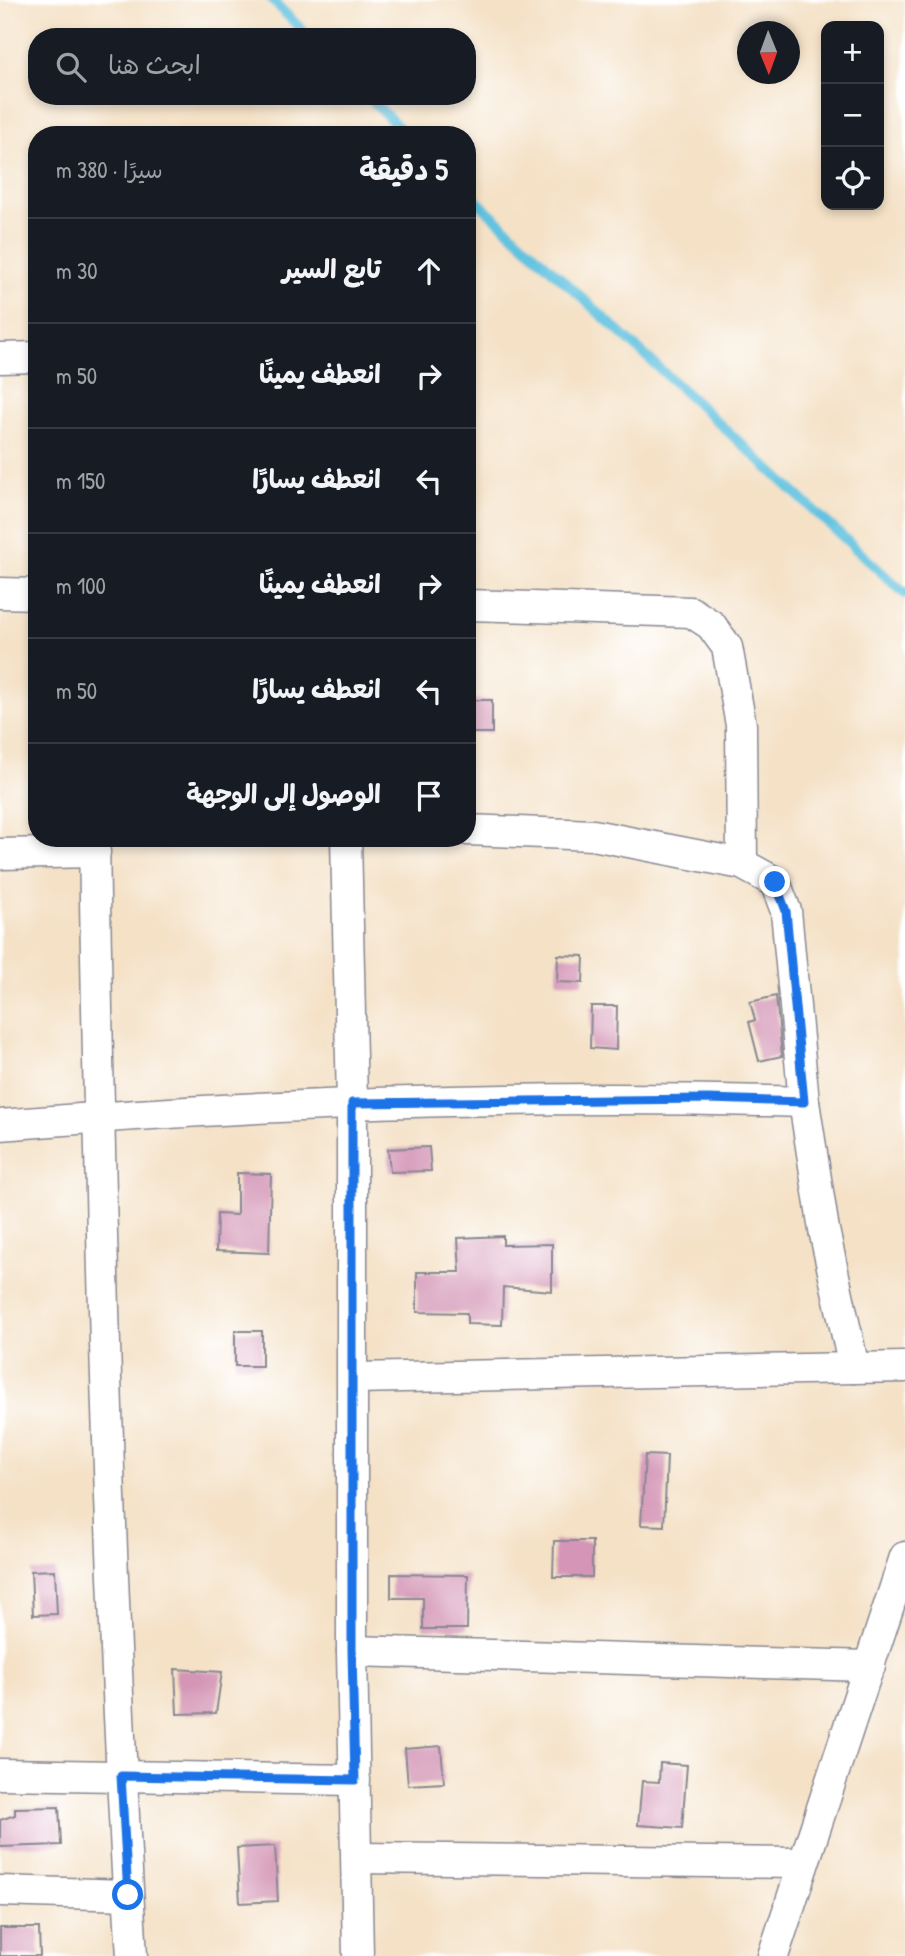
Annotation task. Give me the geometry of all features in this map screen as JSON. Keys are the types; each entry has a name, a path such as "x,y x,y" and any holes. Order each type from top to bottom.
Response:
{"street":[{"path":"0,358 28,357"},
{"path":"0,593 28,594"},
{"path":"476,606 691,612 711,625 727,647 741,725 742,864"},
{"path":"476,830 593,835 742,864 775,882 786,911 804,1102 824,1230 854,1368"},
{"path":"0,854 74,847"},
{"path":"95,847 98,1117 121,1776 132,1956"},
{"path":"346,847 352,1103 352,1651 358,1956"},
{"path":"0,1125 352,1103 708,1099 804,1102"},
{"path":"353,1378 905,1367"},
{"path":"773,1956 905,1557"},
{"path":"352,1651 870,1666"},
{"path":"0,1774 355,1780"},
{"path":"358,1858 802,1863"},
{"path":"0,1891 128,1895"}],"building":[{"path":"476,700 492,700 492,733 476,733"},
{"path":"558,955 584,956 583,983 557,982"},
{"path":"776,996 782,1056 759,1061 749,1022 755,1020 750,1002"},
{"path":"591,1006 617,1006 616,1050 590,1048"},
{"path":"429,1147 431,1171 390,1172 388,1149"},
{"path":"237,1173 271,1174 269,1253 216,1251 217,1214 237,1215"},
{"path":"503,1236 503,1245 552,1244 552,1291 503,1287 502,1325 467,1324 467,1313 417,1312 417,1272 460,1272 458,1238"},
{"path":"235,1331 262,1331 262,1366 235,1366"},
{"path":"645,1455 667,1456 664,1526 641,1525"},
{"path":"554,1541 592,1541 592,1577 553,1577"},
{"path":"55,1570 57,1614 33,1615 31,1571"},
{"path":"391,1574 468,1575 467,1629 423,1629 423,1598 391,1598"},
{"path":"175,1669 222,1672 216,1713 177,1714"},
{"path":"441,1746 444,1783 408,1785 405,1749"},
{"path":"660,1763 687,1765 682,1828 638,1825 642,1781 659,1782"},
{"path":"59,1807 61,1845 0,1847 0,1820 15,1815 15,1808"},
{"path":"275,1846 278,1901 240,1903 237,1848"},
{"path":"0,1928 39,1928 40,1956 0,1956"}],"waterway":[{"path":"272,0 300,28"},
{"path":"377,105 397,126"},
{"path":"476,200 905,594"}],"route":[{"path":"128,1895 121,1776 355,1780 352,1651 352,1103 708,1099 804,1102 786,911 775,882"}]}
